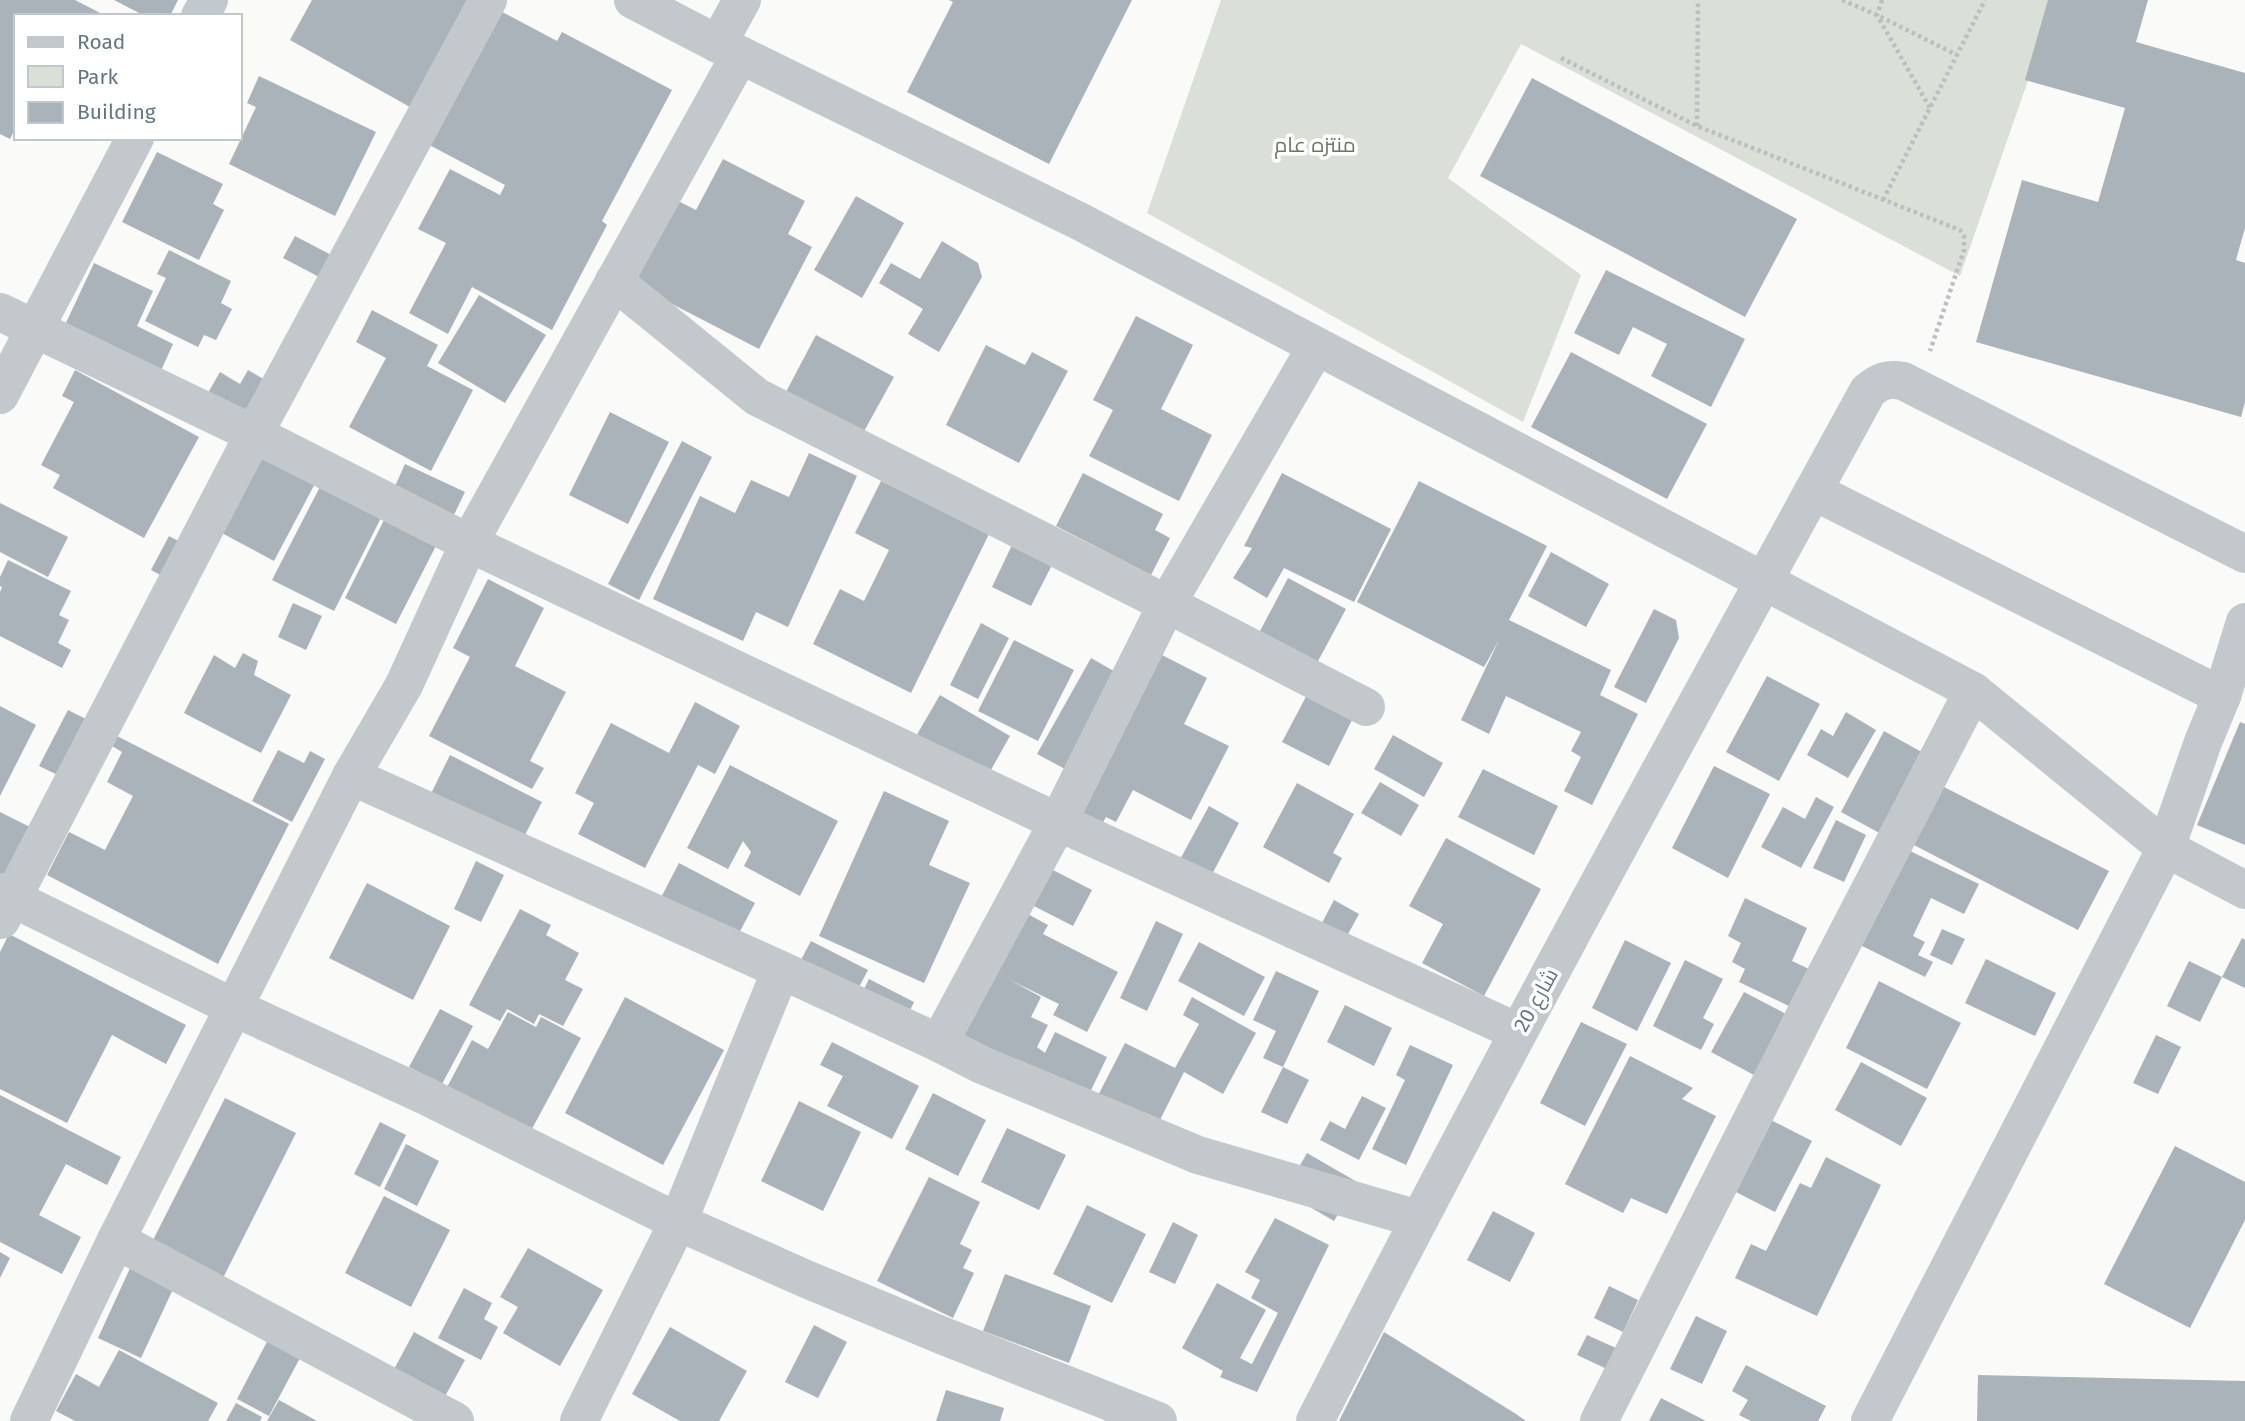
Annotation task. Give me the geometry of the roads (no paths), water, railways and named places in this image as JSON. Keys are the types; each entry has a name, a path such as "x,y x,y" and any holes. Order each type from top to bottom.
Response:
{"street":[{"path":"488,0 4,904 428,1097 678,1222 916,1325 1158,1421"},
{"path":"633,0 729,50 1079,221 1973,691 2166,848 2245,890"},
{"path":"29,1421 116,1240 351,776 404,685 468,543 614,281 729,50 742,0"},
{"path":"0,395 134,140"},
{"path":"614,281 757,397 1366,707"},
{"path":"0,312 254,434 468,543 1058,822 1518,1032"},
{"path":"939,1042 1058,822 1167,604 1316,347"},
{"name":"شارع 20","path":"1315,1421 1418,1219 1518,1032 1868,391 1878,382 1891,379 1903,381 2245,554"},
{"path":"1813,491 2222,696"},
{"path":"1870,1421 2166,848 2222,696 2245,622"},
{"path":"1599,1421 1973,691"},
{"path":"351,776 939,1042 982,1065 1198,1155 1418,1219"},
{"path":"579,1421 678,1222 781,970"},
{"path":"116,1240 455,1421"}],"park label":[{"name":"منتزه عام","path":"1315,145"}]}
